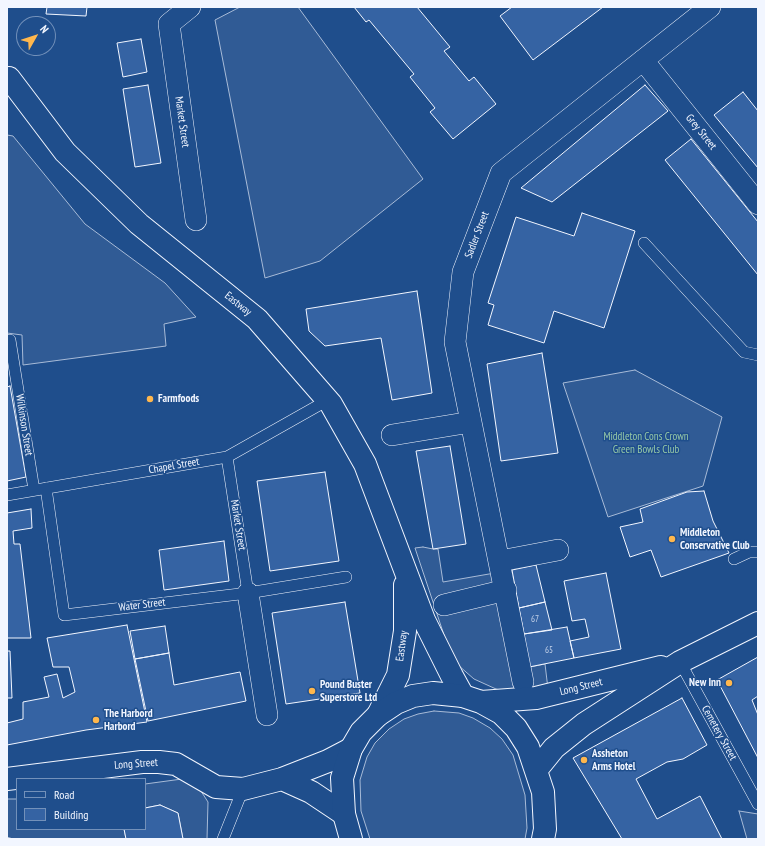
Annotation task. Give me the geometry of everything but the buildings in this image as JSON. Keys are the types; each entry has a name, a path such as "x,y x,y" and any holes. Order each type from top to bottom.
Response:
{"street":[{"name":"Market Street","path":"190,7 168,24 196,220"},
{"name":"Sadler Street","path":"523,682 506,590 455,342 463,272 500,173 710,7"},
{"name":"Grey Street","path":"643,60 758,204"},
{"name":"Eastway","path":"8,76 64,152 139,224 257,319 328,400 365,464 405,573 434,640 472,699"},
{"path":"392,435 471,422"},
{"path":"500,561 558,550"},
{"name":"Eastway","path":"378,715 398,675 405,631 405,573"},
{"path":"444,605 506,590"},
{"path":"248,592 267,715"},
{"name":"Long Street","path":"536,769 554,748 575,730 680,662 758,623"},
{"name":"Long Street","path":"472,699 536,698 680,662"},
{"path":"351,839 344,814 342,778 351,749 361,732 378,715 396,703 413,696 433,693 472,699 501,713 516,728 528,747 543,792 547,836"},
{"name":"Long Street","path":"7,779 142,762 159,762 176,764 216,787 242,789 282,779 328,761 351,749"},
{"path":"282,779 311,792 344,814"}],"lane":[{"path":"644,243 744,352 758,355"},
{"name":"Wilkinson Street","path":"7,341 10,340 34,490"},
{"name":"Chapel Street","path":"7,494 227,457 328,400"},
{"name":"Market Street","path":"227,457 248,592"},
{"name":"Water Street","path":"46,488 64,615 248,592 346,577"},
{"path":"734,559 749,552 758,552"},
{"name":"Cemetery Street","path":"680,662 758,804"},
{"path":"223,839 242,789"}],"shaded area":[{"path":"240,7 298,7 423,179 320,261 265,278 215,20"},
{"path":"7,135 13,136 85,224 165,283 196,317 164,324 166,346 23,365 22,335 7,333"},
{"name":"Middleton Cons Crown Green Bowls Club","path":"635,370 722,417 703,486 608,517 563,383"},
{"path":"423,547 438,549 443,582 512,570 530,667 545,664 548,689 507,692 496,689 474,679 458,665 450,653 415,548"},
{"path":"434,711 459,713 473,718 490,728 502,739 513,755 525,795 527,828 525,839 370,839 361,811 360,780 367,757 375,743 389,729 404,719 418,714"},
{"path":"182,779 199,788 208,802 207,839 183,839 178,813 160,805 146,808 146,784"},
{"path":"7,799 16,799 16,830 124,830 126,839 13,839 7,837"},
{"path":"739,811 758,814 758,839 747,839"}],"place":[{"name":"Farmfoods","path":"150,399"},
{"name":"Middleton Conservative Club","path":"672,539"},
{"name":"New Inn","path":"729,683"},
{"name":"Pound Buster Superstore Ltd","path":"312,691"},
{"name":"The Harbord Harbord","path":"96,720"},
{"name":"Assheton Arms Hotel","path":"584,760"}]}
